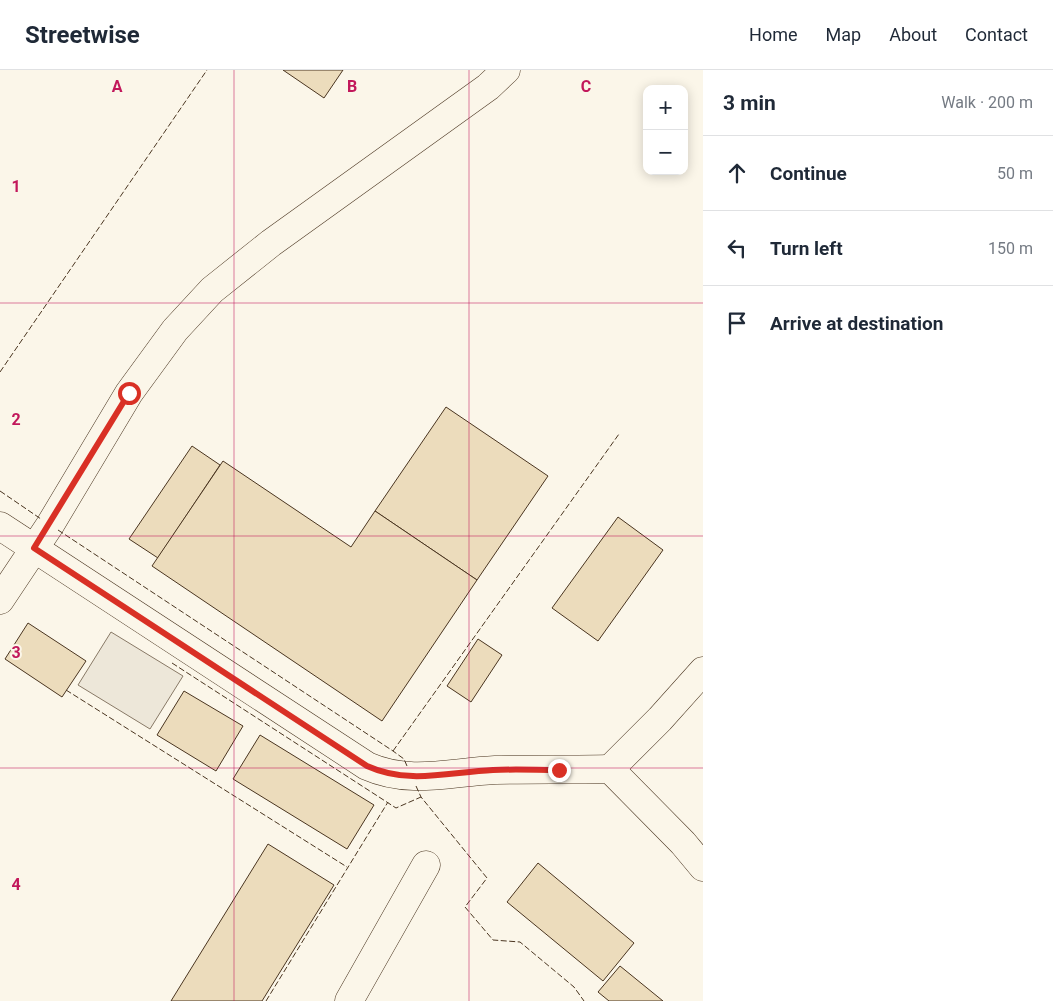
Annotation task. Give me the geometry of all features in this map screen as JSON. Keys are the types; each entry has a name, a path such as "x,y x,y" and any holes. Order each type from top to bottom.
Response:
{"street":[{"path":"0,600 129,393 175,330 212,290 271,243 488,87 506,70"},
{"path":"0,526 358,760 382,773 412,777 492,770 610,770 683,843 703,867"},
{"path":"610,770 660,719 703,671"},
{"path":"349,1001 426,865"}],"shaded area":[{"path":"111,632 183,676 150,729 78,685"}],"building":[{"path":"283,70 343,70 324,98"},
{"path":"446,407 548,476 477,580 375,511"},
{"path":"192,446 220,465 158,558 129,539"},
{"path":"223,461 351,547 375,511 477,580 382,721 152,566"},
{"path":"618,517 663,550 598,641 552,608"},
{"path":"28,623 86,661 62,697 5,659"},
{"path":"478,639 502,655 471,702 447,686"},
{"path":"184,691 243,726 216,771 157,735"},
{"path":"260,735 374,805 347,849 233,779"},
{"path":"268,844 334,885 262,1001 171,1001"},
{"path":"538,863 634,943 603,981 507,902"},
{"path":"620,966 663,1001 609,1001 598,992"}],"fence":[{"path":"0,372 207,70"},
{"path":"393,751 619,434"},
{"path":"0,491 41,519"},
{"path":"58,530 393,751 404,759 407,766"},
{"path":"172,663 396,808 421,797"},
{"path":"66,690 347,867"},
{"path":"416,786 421,797 487,878 465,907 493,940 520,942 574,987 584,1001"},
{"path":"266,1001 388,802"}],"route":[{"path":"129,393 50,525 34,548 367,766 382,773 412,777 492,770 559,770"}]}
